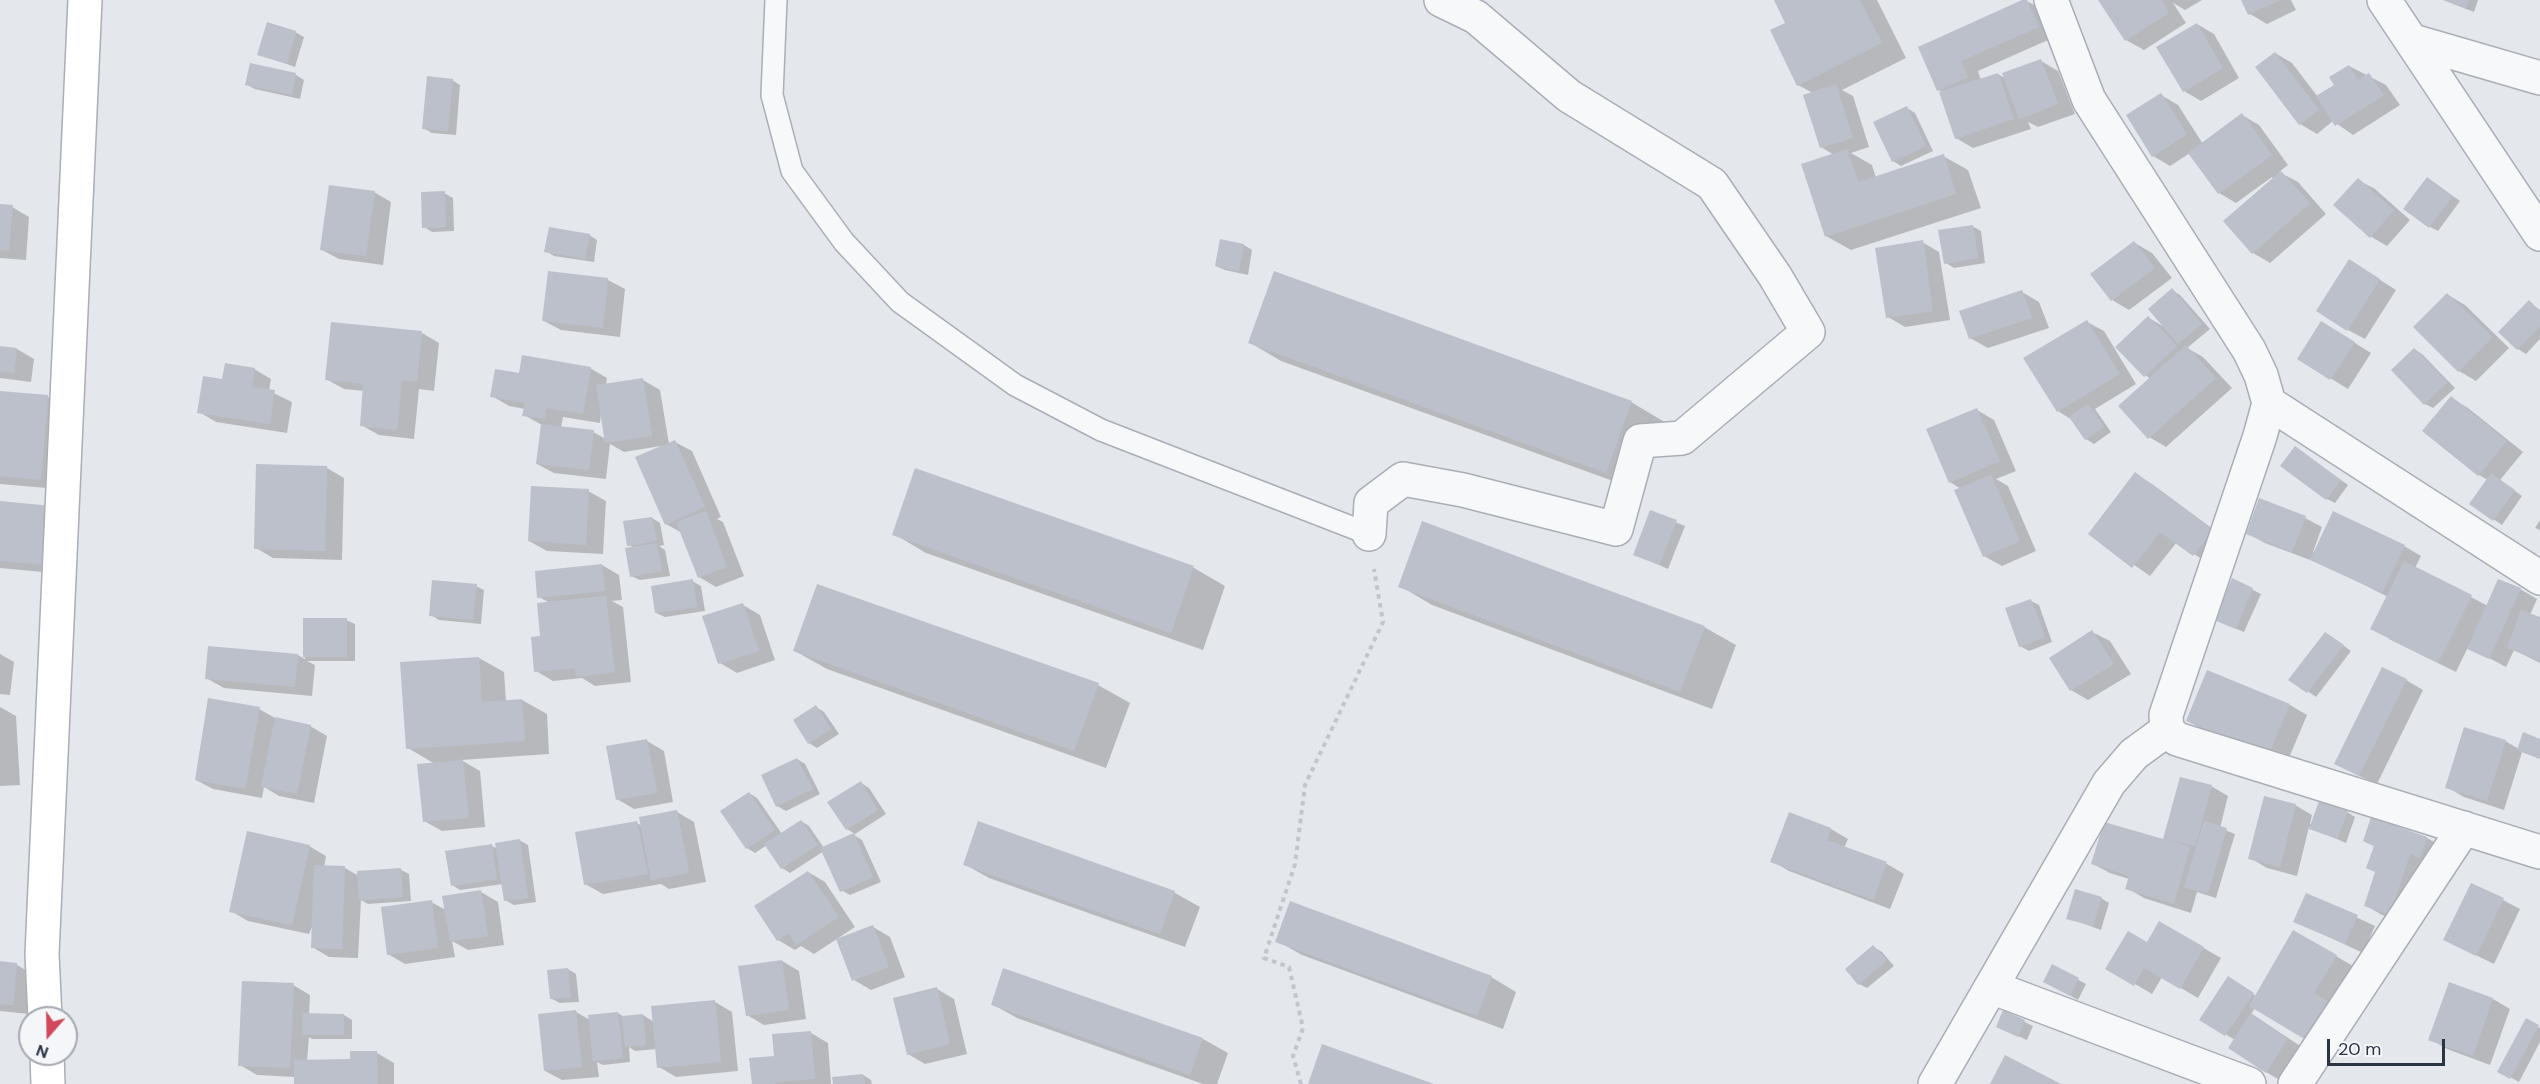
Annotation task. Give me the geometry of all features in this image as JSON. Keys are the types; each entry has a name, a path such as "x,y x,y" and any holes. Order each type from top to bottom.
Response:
{"street":[{"path":"44,1006 42,954 85,0"},
{"path":"1369,534 1371,503 1403,479 1463,490 1616,529 1640,441 1682,438 1808,332 1775,276 1712,184 1569,96 1476,17 1441,0"},
{"path":"2051,0 2089,100 2249,350 2262,375 2269,403 2166,715 2167,730 2177,739 2540,852"},
{"path":"2384,0 2540,234"},
{"path":"2413,41 2540,78"},
{"path":"2269,403 2540,578"},
{"path":"1935,1084 2109,783 2134,754 2167,730"},
{"path":"2295,1084 2464,828"},
{"path":"1991,987 2249,1084"},
{"path":"47,1066 48,1084"}],"lane":[{"path":"776,0 772,95 792,171 844,242 900,302 1015,385 1101,430 1369,534"}],"path":[{"path":"1301,1084 1293,1056 1303,1028 1289,967 1264,958 1295,864 1305,785 1383,622 1369,534"}],"building":[{"path":"1774,0 1860,0 1882,43 1797,86 1770,30 1785,23"},
{"path":"2022,0 2027,0 2039,27 1961,61 1968,77 1937,91 1918,47"},
{"path":"2098,0 2161,0 2169,13 2125,41"},
{"path":"2241,0 2280,0 2248,15"},
{"path":"2444,0 2469,0 2466,8"},
{"path":"267,22 296,31 287,64 257,55"},
{"path":"2197,23 2223,68 2183,92 2156,47"},
{"path":"2275,52 2319,110 2299,125 2255,67"},
{"path":"2041,59 2058,104 2019,119 2002,73"},
{"path":"250,63 296,73 292,95 245,85"},
{"path":"2349,65 2358,80 2369,73 2384,95 2335,126 2316,96 2334,85 2329,77"},
{"path":"1998,73 2014,119 1955,139 1939,92"},
{"path":"427,76 453,79 448,131 422,129"},
{"path":"1836,84 1853,138 1820,148 1803,95"},
{"path":"2161,93 2187,134 2152,157 2126,115"},
{"path":"1907,106 1926,146 1892,162 1873,122"},
{"path":"2242,113 2272,155 2218,194 2188,153"},
{"path":"1847,149 1858,182 1944,154 1956,194 1825,237 1801,164"},
{"path":"2281,171 2310,203 2252,254 2223,221"},
{"path":"2427,177 2453,196 2429,228 2403,209"},
{"path":"2358,178 2394,210 2370,238 2333,205"},
{"path":"329,185 375,191 366,256 320,250"},
{"path":"445,191 446,227 422,228 421,192"},
{"path":"0,204 13,205 9,251 0,250"},
{"path":"1973,225 1978,258 1944,264 1938,230"},
{"path":"549,227 590,234 585,259 544,252"},
{"path":"1220,239 1244,244 1239,271 1215,266"},
{"path":"1923,240 1933,311 1886,318 1875,248"},
{"path":"2134,241 2155,268 2111,301 2090,274"},
{"path":"2349,259 2380,279 2347,331 2316,311"},
{"path":"548,271 608,278 603,328 542,321"},
{"path":"1274,271 1632,401 1606,473 1248,343"},
{"path":"2172,288 2202,324 2178,344 2148,309"},
{"path":"2022,290 2032,318 1969,339 1959,311"},
{"path":"2447,293 2493,337 2458,372 2413,327"},
{"path":"2529,300 2540,311 2540,326 2517,350 2498,332"},
{"path":"2148,316 2177,346 2144,377 2115,347"},
{"path":"2087,320 2120,374 2057,412 2023,358"},
{"path":"2321,321 2355,342 2330,380 2297,359"},
{"path":"331,322 422,331 417,382 402,380 397,430 360,426 363,384 325,380"},
{"path":"2186,345 2216,378 2148,439 2118,406"},
{"path":"0,346 17,348 14,373 0,371"},
{"path":"2414,348 2448,382 2424,405 2391,370"},
{"path":"522,355 591,367 583,414 546,408 545,419 522,416 525,403 490,397 495,369 519,373"},
{"path":"225,363 255,368 252,387 275,390 270,424 197,413 203,376 222,379"},
{"path":"643,378 652,436 605,443 596,385"},
{"path":"0,391 48,395 41,480 0,476"},
{"path":"2451,396 2507,441 2478,476 2422,431"},
{"path":"2088,404 2104,427 2085,440 2069,417"},
{"path":"1977,408 2000,461 1949,483 1926,429"},
{"path":"541,424 594,430 589,470 536,464"},
{"path":"675,440 705,507 665,525 635,457"},
{"path":"2295,446 2341,480 2326,500 2280,466"},
{"path":"256,464 327,466 325,551 254,549"},
{"path":"915,468 1194,566 1171,633 892,535"},
{"path":"2135,472 2213,530 2193,556 2160,532 2132,568 2088,534"},
{"path":"2491,473 2515,490 2493,521 2469,504"},
{"path":"1991,475 2020,541 1983,557 1954,490"},
{"path":"531,486 589,489 586,545 528,541"},
{"path":"2259,498 2306,516 2292,552 2246,534"},
{"path":"0,501 52,506 47,565 0,561"},
{"path":"1650,510 1677,520 1659,565 1633,555"},
{"path":"706,511 727,567 698,578 676,522"},
{"path":"2333,511 2405,545 2382,593 2310,560"},
{"path":"652,517 657,541 627,546 623,521"},
{"path":"1422,521 1705,626 1680,692 1398,587"},
{"path":"657,543 662,571 630,577 625,548"},
{"path":"2404,561 2472,595 2438,663 2370,629"},
{"path":"602,564 605,591 537,598 535,571"},
{"path":"2232,578 2253,588 2236,629 2214,620"},
{"path":"693,579 697,607 655,613 651,586"},
{"path":"2498,579 2521,588 2489,659 2467,649"},
{"path":"432,580 477,584 473,620 429,616"},
{"path":"817,584 1099,683 1074,751 793,651"},
{"path":"606,596 615,672 576,677 575,668 534,672 531,637 540,636 537,603"},
{"path":"2031,599 2045,637 2019,647 2005,608"},
{"path":"743,603 759,651 718,664 702,616"},
{"path":"2521,610 2540,617 2540,661 2507,648"},
{"path":"303,618 347,618 347,657 303,657"},
{"path":"2092,630 2114,664 2070,691 2049,658"},
{"path":"2325,632 2344,645 2307,693 2288,680"},
{"path":"208,646 298,654 295,687 205,679"},
{"path":"479,657 482,702 522,699 525,741 406,749 400,662"},
{"path":"2382,667 2407,679 2359,776 2334,764"},
{"path":"2207,670 2290,704 2268,756 2186,721"},
{"path":"208,698 260,707 245,789 195,780"},
{"path":"816,705 831,729 808,744 793,720"},
{"path":"275,717 311,725 297,794 261,787"},
{"path":"2464,727 2506,740 2487,801 2445,788"},
{"path":"2523,732 2540,739 2540,759 2517,750"},
{"path":"647,739 657,793 616,800 606,746"},
{"path":"797,758 813,789 776,807 761,775"},
{"path":"463,760 469,818 423,822 417,764"},
{"path":"2180,777 2212,785 2195,846 2166,839 2190,847 2174,904 2125,889 2129,876 2091,864 2104,822 2163,839"},
{"path":"861,781 878,810 846,830 827,802"},
{"path":"749,792 775,830 746,849 720,811"},
{"path":"2264,796 2296,804 2280,867 2248,859"},
{"path":"2319,801 2348,811 2337,839 2309,829"},
{"path":"677,810 689,873 651,880 639,817"},
{"path":"1789,812 1831,828 1827,840 1887,862 1873,900 1770,862"},
{"path":"2371,817 2427,837 2420,858 2410,854 2390,915 2364,906 2375,872 2366,868 2374,846 2363,841"},
{"path":"801,820 818,845 781,869 764,844"},
{"path":"637,821 648,874 584,885 575,832"},
{"path":"978,821 1175,891 1160,934 963,865"},
{"path":"2204,821 2227,828 2208,894 2184,887"},
{"path":"247,831 310,845 292,925 229,912"},
{"path":"854,833 873,877 840,892 820,848"},
{"path":"520,839 528,898 504,901 495,843"},
{"path":"492,844 497,879 451,886 445,851"},
{"path":"314,865 345,866 342,949 311,948"},
{"path":"401,868 403,897 359,901 357,871"},
{"path":"808,871 839,917 796,945 789,933 777,941 754,906"},
{"path":"2471,883 2504,898 2476,956 2443,940"},
{"path":"2075,889 2102,897 2093,926 2066,919"},
{"path":"481,890 488,936 450,941 442,896"},
{"path":"2306,893 2358,915 2345,944 2293,922"},
{"path":"432,900 438,948 387,955 381,907"},
{"path":"1290,901 1492,976 1477,1016 1275,942"},
{"path":"2159,921 2204,947 2180,989 2144,968 2134,986 2105,969 2128,931 2147,942"},
{"path":"873,925 889,967 852,981 836,939"},
{"path":"2293,930 2337,955 2314,993 2329,1002 2306,1040 2249,1006"},
{"path":"1873,945 1887,960 1858,985 1845,969"},
{"path":"782,960 789,1010 746,1016 738,966"},
{"path":"0,961 17,963 13,1005 0,1004"},
{"path":"2052,964 2079,978 2070,996 2043,982"},
{"path":"568,968 571,998 550,999 547,970"},
{"path":"1003,968 1203,1038 1190,1075 991,1005"},
{"path":"2228,976 2254,993 2225,1036 2199,1020"},
{"path":"242,981 294,983 290,1068 238,1066"},
{"path":"2449,982 2493,998 2473,1056 2428,1040"},
{"path":"937,987 950,1044 907,1055 893,998"},
{"path":"715,1000 721,1062 657,1068 651,1006"},
{"path":"576,1010 582,1067 544,1071 538,1014"},
{"path":"2003,1010 2025,1020 2018,1037 1996,1027"},
{"path":"618,1012 623,1058 593,1061 588,1015"},
{"path":"302,1013 344,1014 344,1035 302,1035"},
{"path":"2251,1013 2288,1038 2266,1073 2228,1048"},
{"path":"643,1014 646,1045 625,1047 622,1016"},
{"path":"2526,1018 2539,1025 2510,1079 2497,1072"},
{"path":"811,1031 815,1079 775,1082 775,1084 752,1084 749,1058 774,1056 772,1034"},
{"path":"1322,1044 1434,1084 1308,1084"},
{"path":"350,1051 377,1051 378,1084 294,1084 294,1060 350,1059"},
{"path":"2005,1055 2061,1084 1990,1084"},
{"path":"863,1074 865,1084 833,1084 832,1077"}]}
